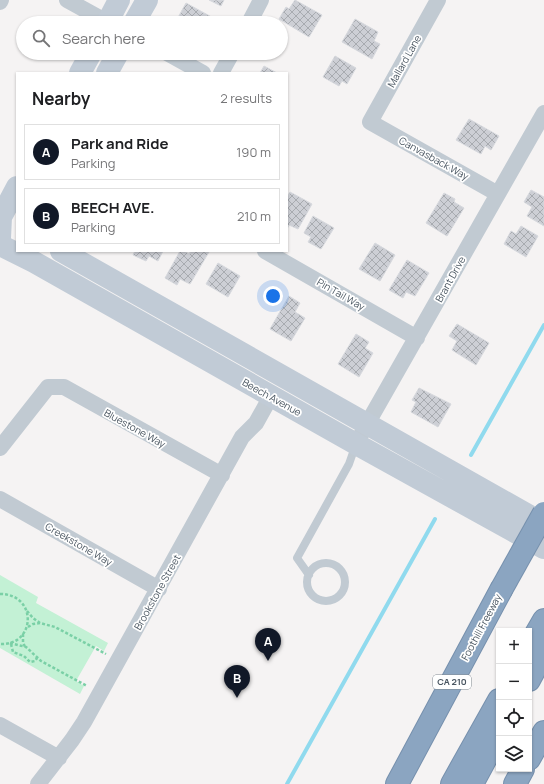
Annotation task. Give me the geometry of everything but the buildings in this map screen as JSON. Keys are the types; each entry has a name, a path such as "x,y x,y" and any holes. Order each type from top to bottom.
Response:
{"highway":[{"name":"Foothill Freeway","path":"397,784 544,513"},
{"path":"532,641 544,620"},
{"path":"532,674 544,652"},
{"path":"452,784 496,705"},
{"path":"532,754 544,732"},
{"path":"472,784 498,736"},
{"path":"515,784 522,772"}],"main road":[{"path":"110,16 119,0"},
{"path":"138,16 147,0"},
{"path":"81,72 87,60"},
{"path":"108,72 114,60"},
{"path":"0,238 16,190"},
{"path":"0,244 16,233"},
{"name":"Beech Avenue","path":"0,244 544,548"},
{"path":"63,252 368,423 544,524"}],"street":[{"path":"67,0 96,16"},
{"path":"253,16 262,0"},
{"name":"Mallard Lane","path":"370,122 438,0"},
{"path":"180,60 201,72"},
{"path":"222,72 228,60"},
{"name":"Brant Drive","path":"356,444 544,113"},
{"name":"Canvasback Way","path":"370,122 498,194"},
{"name":"Pin Tail Way","path":"267,252 417,338"},
{"name":"Bluestone Way","path":"0,448 48,387 64,388 222,475"},
{"name":"Brookstone Street","path":"38,784 59,758 84,722 242,437 256,423 271,396"},
{"name":"Creekstone Way","path":"0,499 159,589"},
{"path":"0,725 59,758"}],"lane":[{"path":"309,575 313,570 323,564 336,566 344,575 345,582 342,593 332,600 320,600 310,592 308,587 309,575 297,558 349,464 356,444"}],"path":[{"path":"0,594 9,594 17,598 33,618 40,623 55,627 106,654"},
{"path":"11,644 23,634 27,627 27,611"},
{"path":"27,627 40,623"},
{"path":"23,634 23,642 26,648 37,658 87,686"},
{"path":"0,644 11,644 26,648"},
{"path":"11,644 15,654 23,656 28,661 33,662 37,658"}],"green space":[{"path":"0,575 38,597 36,603 108,643 104,651 96,646 76,681 84,686 80,694 0,648"}],"waterway":[{"path":"471,455 544,325"},
{"path":"287,784 435,519"}],"place":[{"name":"Park and Ride","path":"268,661"},
{"name":"BEECH AVE.","path":"237,698"}]}
